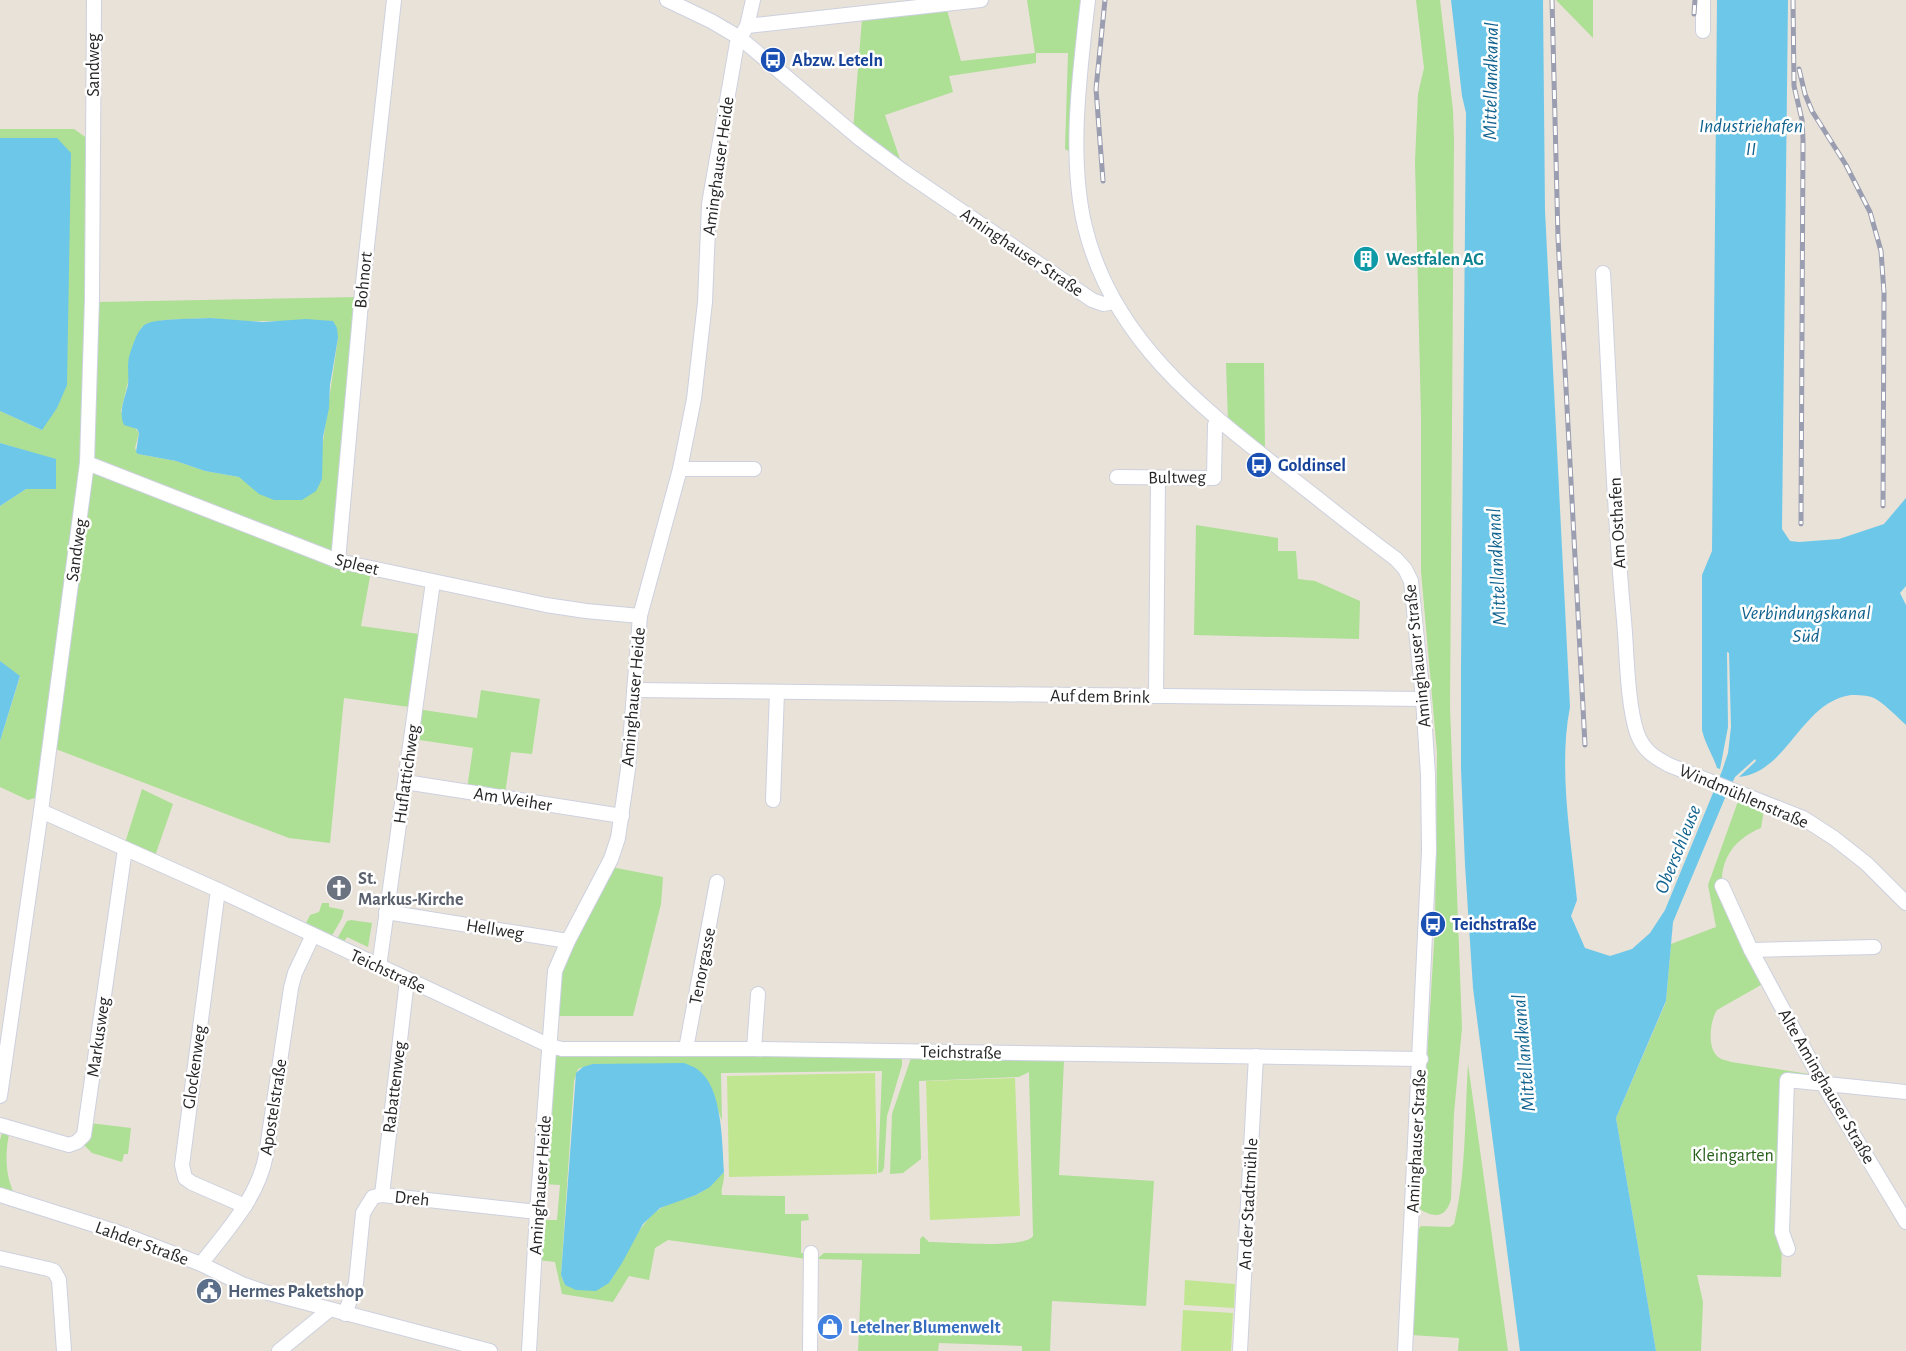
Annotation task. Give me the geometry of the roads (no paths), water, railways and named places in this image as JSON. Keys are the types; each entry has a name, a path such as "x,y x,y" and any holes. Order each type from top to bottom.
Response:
{"street":[{"name":"Sandweg","path":"0,1096 41,811 87,463 92,298 94,0"},
{"name":"Bohnort","path":"338,561 362,292 394,0"},
{"name":"Aminghauser Straße","path":"668,0 740,38 860,139 1092,300 1103,304 1114,302 1127,324 1154,358 1217,419 1396,559 1405,569 1413,591 1423,699 1428,775 1429,851 1421,1059 1405,1351"},
{"name":"Aminghauser Heide","path":"530,1351 537,1212 555,971 611,859 618,838 628,769 640,616 680,469 694,399 700,347 709,204 740,38 747,26 753,0"},
{"path":"747,26 981,0"},
{"path":"1088,0 1079,79 1078,178 1085,225 1092,250 1114,302"},
{"path":"1702,31 1703,0"},
{"name":"Am Osthafen","path":"1603,273 1622,596 1630,692 1638,735 1643,746 1652,756 1662,761"},
{"name":"Bultweg","path":"1117,477 1214,478 1217,419"},
{"name":"Spleet","path":"87,463 338,561 546,606 640,616"},
{"path":"680,469 754,469"},
{"path":"1156,696 1158,478"},
{"name":"Huflattichweg","path":"379,967 433,582"},
{"name":"Auf dem Brink","path":"634,690 1423,699"},
{"path":"773,800 777,692"},
{"name":"Windmühlenstraße","path":"1662,761 1803,818 1834,838 1866,864 1906,903"},
{"name":"Am Weiher","path":"405,782 622,816"},
{"name":"Teichstraße","path":"41,811 218,890 550,1046 562,1049 754,1048 1421,1059"},
{"name":"Markusweg","path":"0,1125 69,1145 78,1142 84,1134 125,849"},
{"name":"Tenorgasse","path":"686,1049 717,882"},
{"name":"Alte Aminghauser Straße","path":"1722,886 1750,950 1824,1084 1906,1222"},
{"name":"Glockenweg","path":"218,890 182,1165 185,1178 192,1183 245,1206"},
{"name":"Hellweg","path":"386,912 568,941"},
{"name":"Apostelstraße","path":"201,1264 245,1206 260,1179 264,1167 291,988 295,973 313,935"},
{"path":"1750,950 1874,947"},
{"name":"Rabattenweg","path":"382,1195 407,980"},
{"path":"754,1048 758,994"},
{"name":"An der Stadtmühle","path":"1240,1351 1256,1056"},
{"path":"1788,1249 1782,1232 1787,1080 1906,1092"},
{"name":"Lahder Straße","path":"0,1195 117,1232 201,1264 257,1289 490,1351"},
{"name":"Dreh","path":"345,1314 356,1283 363,1213 373,1197 382,1195 537,1212"},
{"path":"810,1351 811,1253"},
{"path":"0,1258 48,1269 57,1275 64,1351"},
{"path":"279,1351 329,1310"}],"water":[{"path":"1451,0 1543,0 1545,211 1570,707 1565,779 1577,900 1571,916 1585,948 1610,956 1632,949 1650,933 1665,910 1728,753 1731,727 1729,653 1727,652 1728,727 1720,769 1717,768 1702,730 1702,575 1712,551 1717,0 1788,0 1782,529 1790,541 1839,539 1884,524 1906,498 1906,586 1900,593 1906,605 1906,725 1874,698 1851,695 1834,700 1819,710 1770,763 1756,772 1739,777 1756,761 1755,759 1735,777 1673,922 1666,1001 1616,1118 1656,1351 1520,1351 1473,988 1465,865 1461,769 1461,665 1466,113"},
{"path":"0,138 57,138 71,153 67,385 57,408 42,430 0,411"},
{"path":"210,318 263,322 306,319 333,321 337,328 338,338 323,437 322,479 316,491 302,500 274,500 259,494 239,477 205,471 176,461 136,452 139,433 137,429 124,425 122,415 128,385 129,357 137,334 143,326 152,322"},
{"path":"0,443 56,459 56,489 26,489 0,506"},
{"path":"0,661 20,676 0,741"},
{"path":"684,1063 697,1069 706,1077 712,1088 720,1116 724,1172 710,1187 696,1195 660,1208 643,1224 609,1283 596,1291 576,1290 565,1285 561,1275 576,1073 583,1067 593,1064"}],"railway":[{"path":"1103,181 1096,89 1105,0"},
{"path":"1552,0 1558,237 1585,745"},
{"path":"1694,14 1695,0"},
{"path":"1793,0 1794,86 1802,120 1803,140 1801,524"},
{"path":"1799,69 1812,111 1846,165 1870,212 1881,251 1884,293 1883,506"}],"place":[{"name":"Abzw. Leteln","path":"773,60"},
{"name":"Westfalen AG","path":"1366,259"},
{"name":"Goldinsel","path":"1259,465"},
{"name":"St. Markus-Kirche","path":"339,888"},
{"name":"Teichstraße","path":"1433,924"},
{"name":"Hermes Paketshop","path":"209,1291"},
{"name":"Letelner Blumenwelt","path":"830,1327"}],"water label":[{"name":"Mittellandkanal","path":"1490,81"},
{"name":"Industriehafen II","path":"1751,136"},
{"name":"Mittellandkanal","path":"1496,567"},
{"name":"Verbindungskanal Süd","path":"1806,624"},
{"name":"Oberschleuse","path":"1677,849"},
{"name":"Mittellandkanal","path":"1523,1053"}],"park label":[{"name":"Kleingarten","path":"1733,1155"}]}
